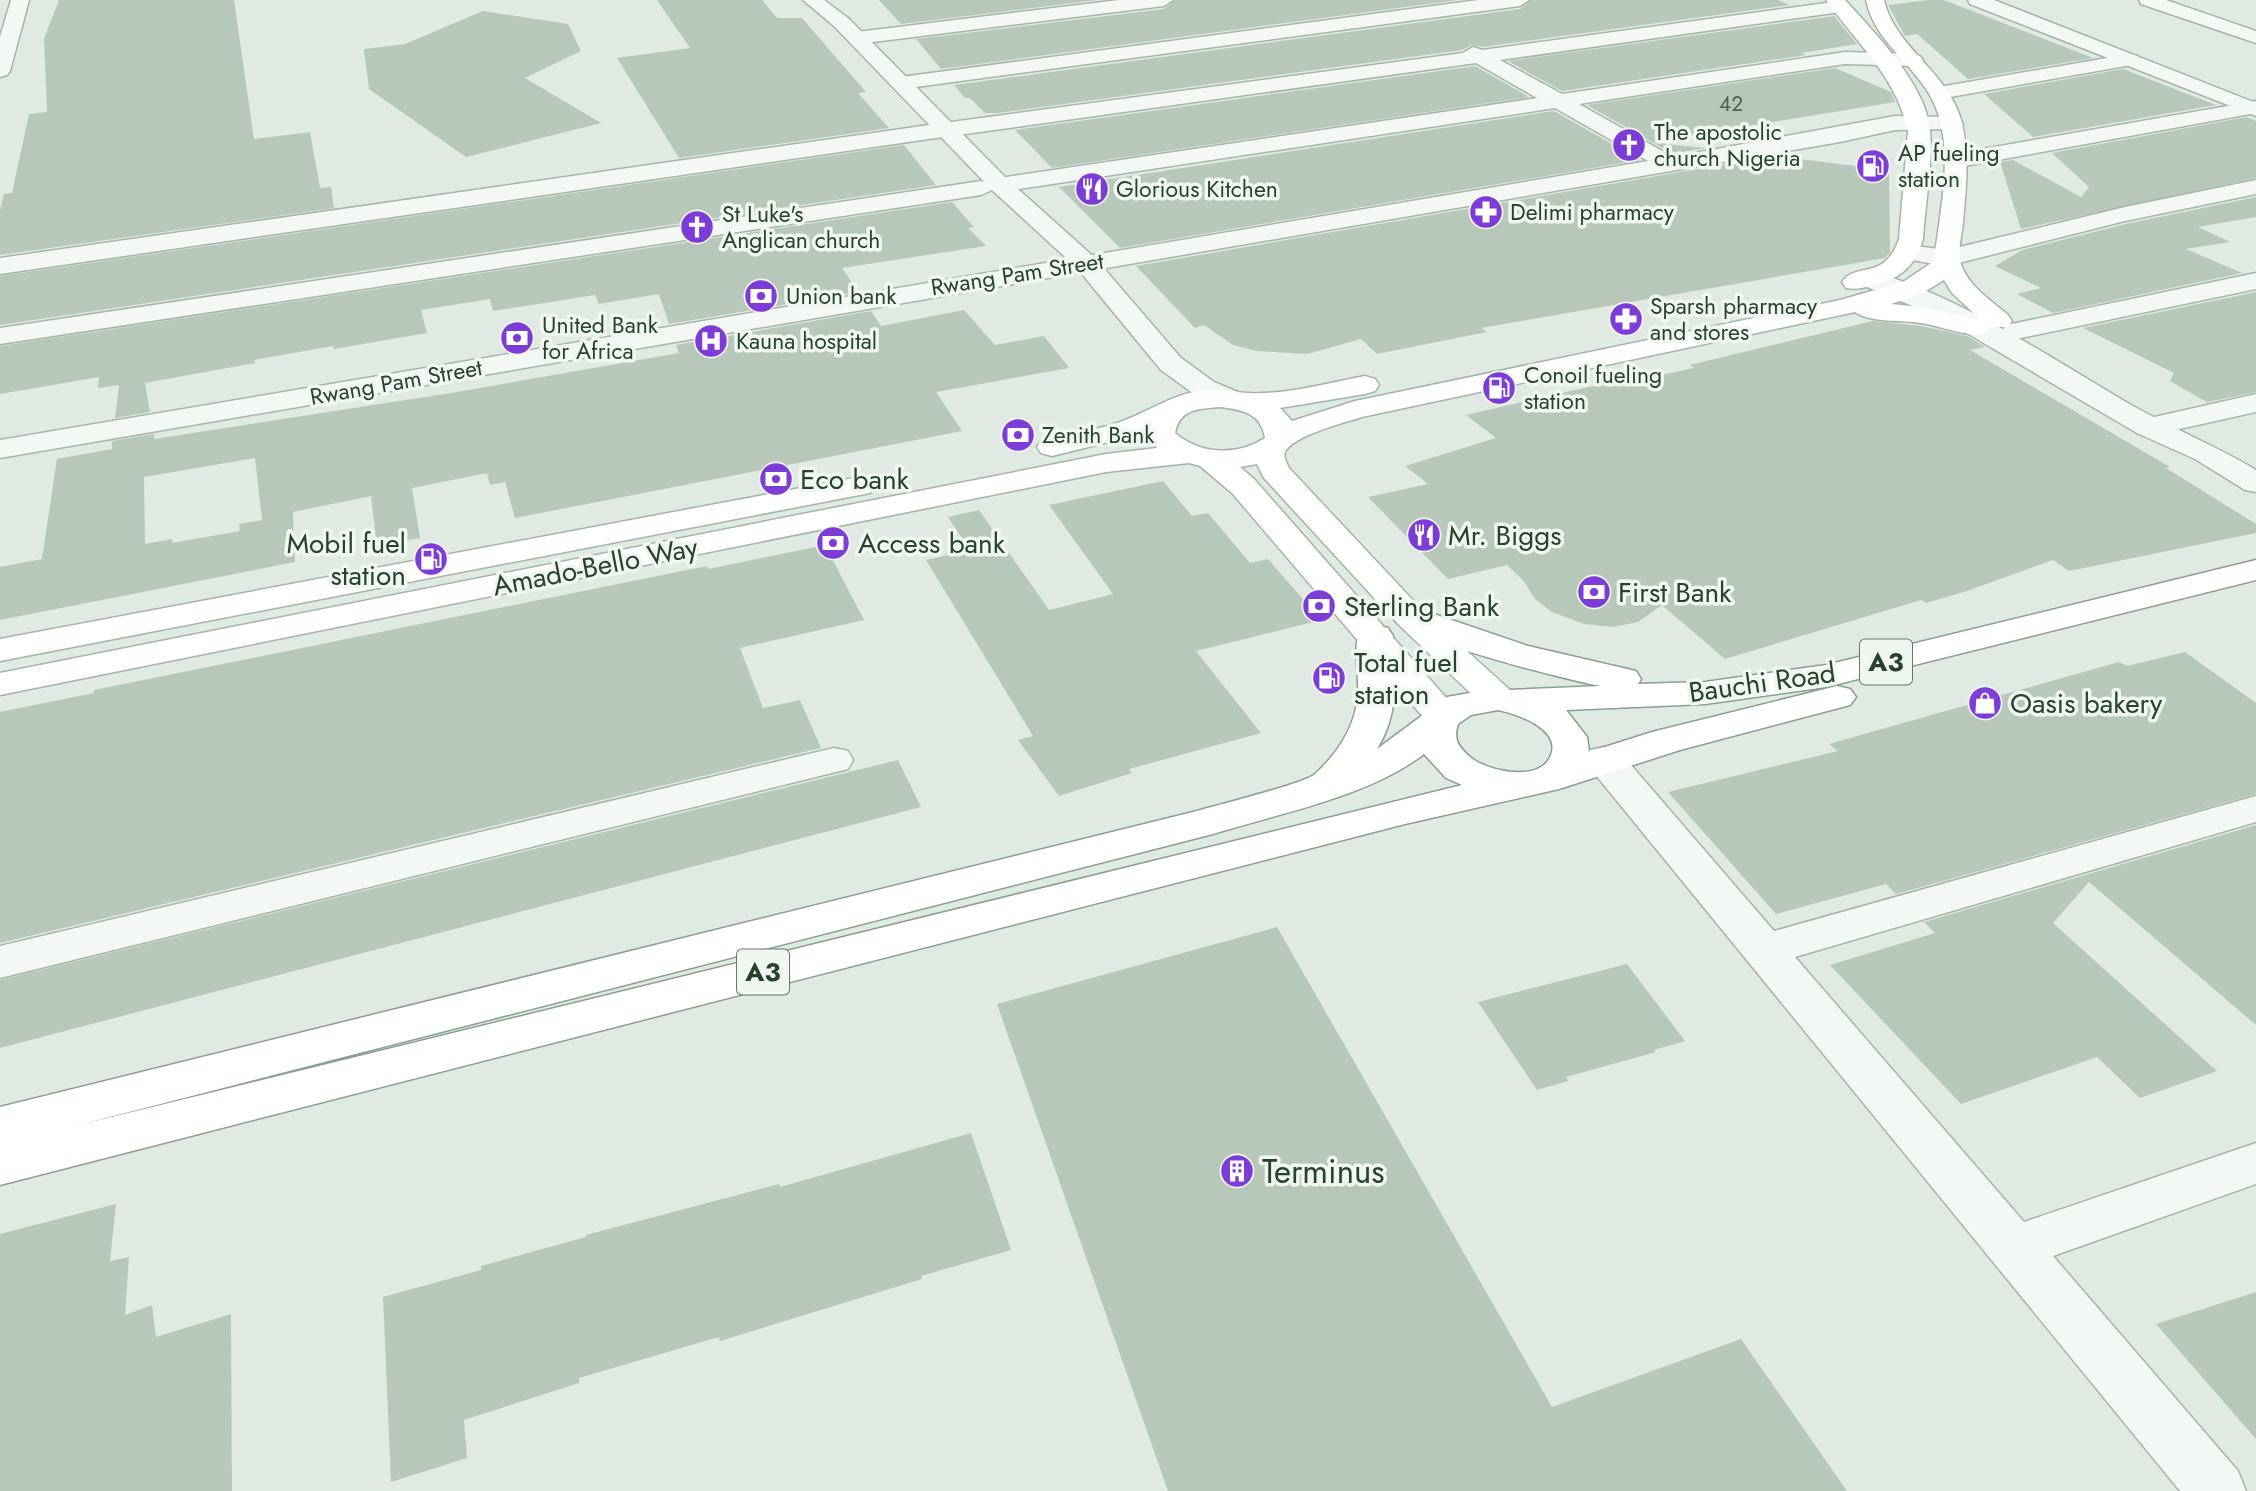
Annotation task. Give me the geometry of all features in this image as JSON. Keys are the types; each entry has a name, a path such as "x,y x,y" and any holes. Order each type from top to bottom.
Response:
{"main road":[{"path":"1875,0 1879,16 1939,93 1952,124 1954,160 1947,260 1961,287 1997,326"},
{"path":"1838,4 1908,93 1918,122 1912,239 1903,270 1840,308"},
{"path":"1927,281 1947,260"},
{"name":"Amado-Bello Way","path":"0,650 949,469 1098,438 1146,424 1165,398 1190,402 1324,393 1869,279"},
{"path":"1840,308 1923,314 1997,326"},
{"name":"Amado-Bello Way","path":"0,684 1106,463 1200,456 1243,458 1326,418 1355,410 1840,308"},
{"path":"1165,398 1159,425 1160,435 1170,445 1200,456 1238,481 1375,636 1439,720"},
{"path":"1239,400 1264,408 1276,417 1282,427 1269,456 1276,471 1410,617 1503,700"},
{"name":"Bauchi Road","path":"1503,700 1705,693 1826,676 2256,570"},
{"name":"Bauchi Road","path":"1540,780 1711,729 2256,592"},
{"path":"1410,617 1524,658 1574,671 1705,693"},
{"name":"A3","path":"1326,785 1354,757 1370,733 1378,685 1375,636"},
{"name":"A3","path":"0,1126 1186,827 1326,785 1400,752 1456,706 1476,700 1503,700 1543,711 1560,723 1570,737 1572,752 1566,766 1540,780 1392,814 0,1165"},
{"name":"A3","path":"1439,720 1435,739 1441,754 1456,767 1490,782 1540,780"}],"street":[{"path":"0,71 20,0"},
{"path":"812,0 857,38 901,83 938,131"},
{"path":"812,0 826,22 938,131 990,186 1076,287"},
{"path":"857,38 1164,0"},
{"path":"1371,0 1479,56 1670,164"},
{"path":"901,83 1520,0"},
{"path":"1978,0 2254,108"},
{"path":"2148,0 2256,37"},
{"path":"0,266 1838,4"},
{"path":"0,335 1845,58 1913,60"},
{"path":"1939,93 2130,61"},
{"path":"1954,160 2254,108"},
{"name":"Rwang Pam Street","path":"0,449 1670,164 1895,123 1952,124"},
{"path":"990,186 1086,263 1171,364 1204,388 1239,400"},
{"path":"1869,279 2125,214 2256,187"},
{"path":"1903,270 1927,281 2158,424 2256,403"},
{"path":"1903,270 2256,483"},
{"path":"1997,326 2256,282"},
{"path":"1094,308 1165,398"},
{"path":"1604,759 2217,1491"},
{"path":"0,962 834,760"},
{"path":"1764,950 2256,809"},
{"path":"2013,1248 2256,1163"}],"building":[{"path":"59,0 234,0 254,139 310,132 320,188 331,187 334,208 0,255 0,210 4,194 12,193 29,114 47,112 44,39"},
{"path":"657,0 762,0 777,18 802,18 866,92 858,93 889,128 679,158 617,58 690,48"},
{"path":"879,0 1097,0 901,24"},
{"path":"1175,0 1458,0 941,69 916,39 1164,9"},
{"path":"1531,0 1778,0 1790,5 1482,47 1472,45 1462,50 998,113 985,113 970,98 965,98 954,85 1520,9"},
{"path":"1944,0 2093,58 1968,79 1917,34 1905,36 1888,5"},
{"path":"483,11 568,24 581,51 525,78 601,123 466,157 369,89 364,49 405,44"},
{"path":"1834,16 1857,44 1801,53 1806,55 1562,91 1508,61"},
{"path":"1475,66 1529,97 1052,168 1015,130"},
{"path":"1835,68 1891,92 1895,102 1657,141 1705,148 1673,154 1587,105"},
{"path":"2123,69 2216,105 2033,137 1984,94"},
{"path":"1554,111 1640,160 1120,248 1059,187"},
{"path":"2247,117 2256,121 2256,178 2021,229 2000,162 2013,160 2081,197 2089,187 2052,153"},
{"path":"904,145 936,185 0,325 0,276"},
{"path":"1773,156 1889,170 1890,252 1885,258 1481,328 1487,332 1377,354 1361,339 1307,354 1257,351 1233,345 1204,325 1195,328 1136,266"},
{"path":"2256,197 2256,217 2198,227 2230,242 2186,249 2242,273 2053,313 2017,294 2041,288 1995,266 2022,250 2126,224"},
{"path":"952,202 974,227 968,228 986,246 842,268 858,292 669,324 659,294 599,304 595,295 493,311 490,299 421,310 427,333 254,360 255,363 145,383 150,412 115,418 119,385 98,388 99,377 0,394 0,346"},
{"path":"2256,292 2256,392 2207,402 2170,381 2174,373 2083,328"},
{"path":"964,310 995,345 1044,336 1069,368 936,392 962,431 515,518 505,482 490,485 487,473 412,488 420,538 377,546 371,496 293,512 295,562 0,620 0,567 42,559 57,459 112,449 112,441 154,434 154,439 451,393 679,353 676,345 871,311 881,326","holes":["255,458 262,520 239,524 240,531 172,543 172,539 145,544 144,477"]},
{"path":"1873,321 1921,326 1967,336 1985,347 1970,350 2170,467 2166,468 2256,524 2256,533 2069,571 2053,560 1967,591 1926,603 1921,600 1725,659 1662,605 1638,622 1613,627 1584,624 1552,612 1535,599 1523,580 1507,565 1448,579 1368,497 1428,484 1405,466 1496,438 1466,415 1606,383 1610,386 1694,368 1690,365"},
{"path":"1163,481 1192,516 1208,513 1250,563 1268,559 1321,620 1196,651 1261,733 1129,769 1132,773 1059,796 1018,740 1033,736 926,560 970,550 948,517 979,510 1049,610 1113,594 1049,505"},
{"path":"825,545 864,620 740,648 763,708 800,700 821,748 0,943 0,712 94,693 94,690 707,566 708,569"},
{"path":"2185,652 2256,703 2256,794 1896,894 1886,884 1776,914 1668,792 1838,751 1829,744 2119,662 2127,666"},
{"path":"898,760 921,807 0,1048 0,980"},
{"path":"2256,825 2256,1025 2089,882 2053,923 2217,1071 2140,1098 2097,1057 1961,1104 1830,965 1935,933 1924,922"},
{"name":"Terminus","path":"1277,927 1552,1407 1741,1339 1847,1491 1168,1491 997,1004"},
{"path":"1627,964 1685,1041 1654,1050 1656,1052 1566,1077 1568,1081 1537,1090 1478,1002"},
{"path":"971,1133 1011,1250 720,1341 719,1337 579,1378 579,1383 464,1420 467,1458 391,1482 383,1297 481,1270 481,1266 586,1235 779,1184 780,1187"},
{"path":"116,1204 110,1261 129,1257 125,1315 152,1305 156,1337 231,1314 232,1491 0,1491 0,1234"},
{"path":"2256,1292 2256,1439 2156,1324"}],"place":[{"name":"The apostolic church Nigeria","path":"1629,145"},
{"name":"AP fueling station","path":"1873,166"},
{"name":"Glorious Kitchen","path":"1092,189"},
{"name":"Delimi pharmacy","path":"1486,212"},
{"name":"St Luke's Anglican church","path":"697,227"},
{"name":"Union bank","path":"761,296"},
{"name":"Sparsh pharmacy and stores","path":"1626,319"},
{"name":"United Bank for Africa","path":"517,338"},
{"name":"Kauna hospital","path":"711,341"},
{"name":"Conoil fueling station","path":"1499,388"},
{"name":"Zenith Bank","path":"1018,435"},
{"name":"Eco bank","path":"776,479"},
{"name":"Mr. Biggs","path":"1424,535"},
{"name":"Access bank","path":"833,543"},
{"name":"Mobil fuel station","path":"431,559"},
{"name":"First Bank","path":"1594,592"},
{"name":"Sterling Bank","path":"1319,606"},
{"name":"Total fuel station","path":"1329,678"},
{"name":"Oasis bakery","path":"1985,703"},
{"name":"Terminus","path":"1237,1171"}]}
